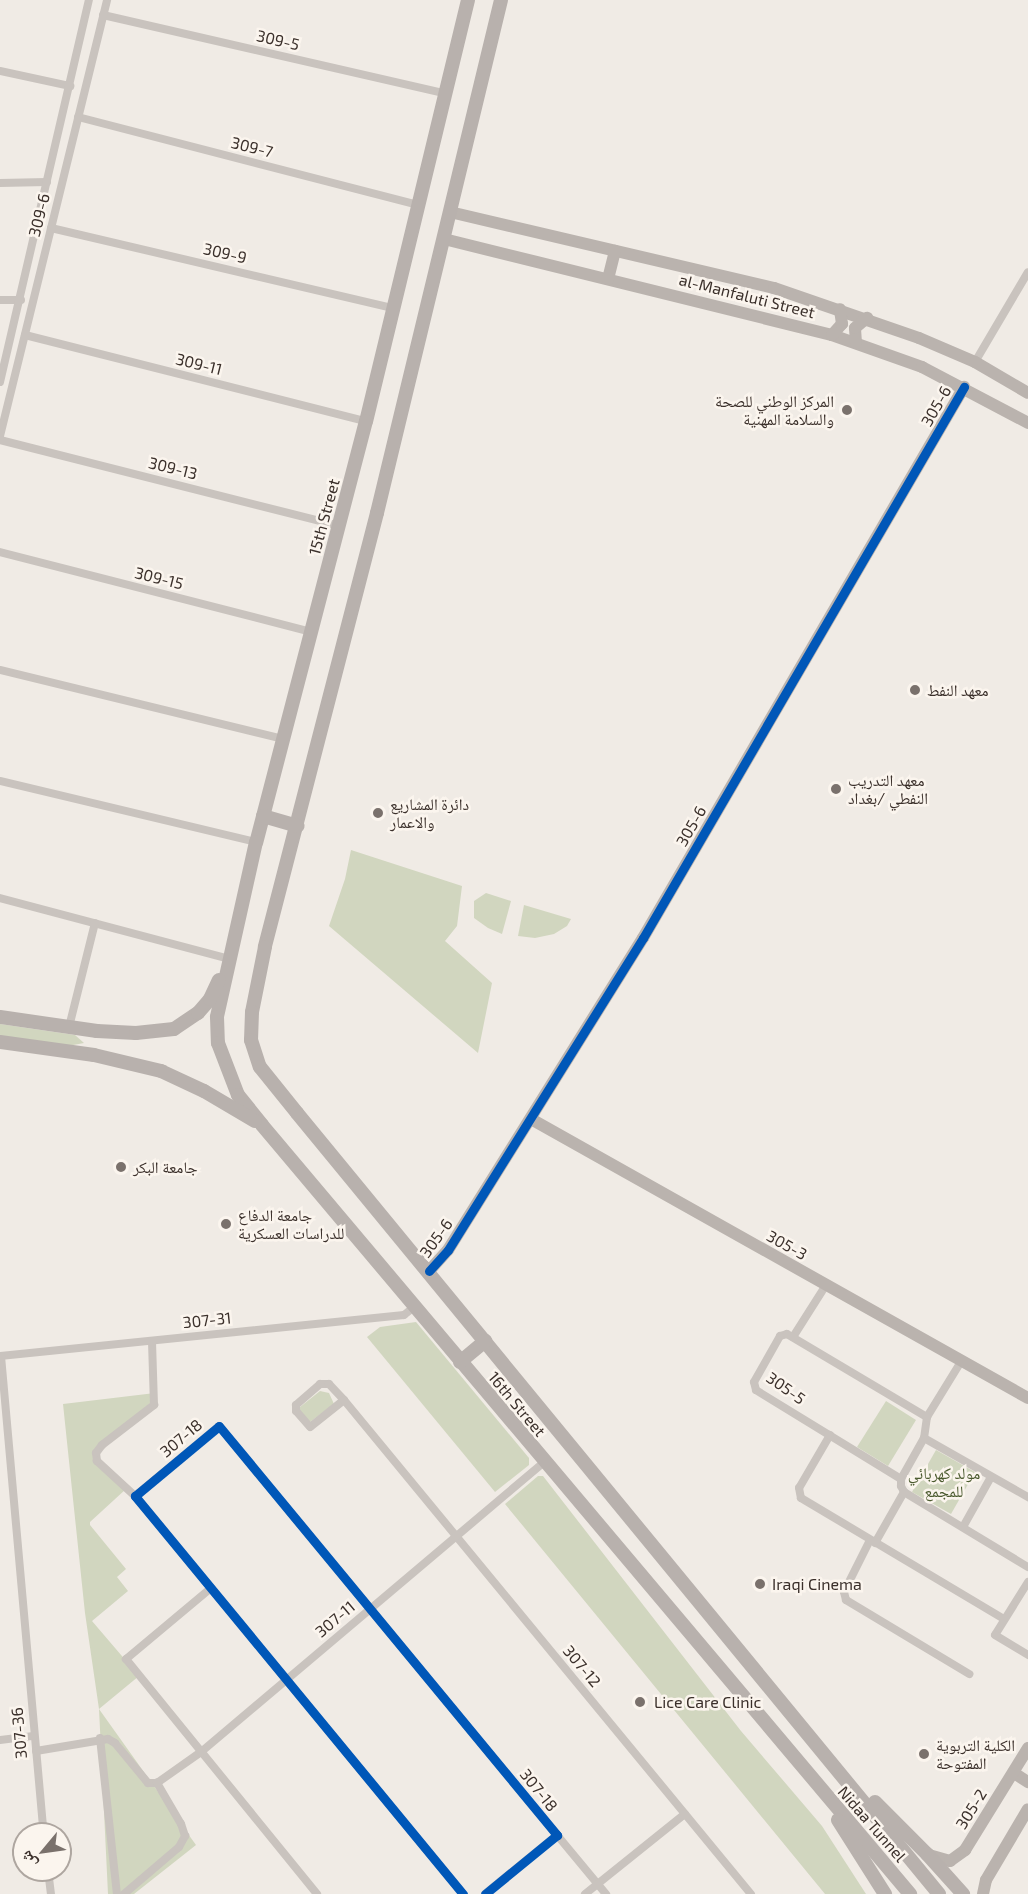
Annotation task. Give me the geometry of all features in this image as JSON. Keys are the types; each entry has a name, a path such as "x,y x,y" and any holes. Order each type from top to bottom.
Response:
{"main road":[{"name":"15th Street","path":"218,1043 217,1017 256,842 366,421 468,0"},
{"path":"263,816 298,826 501,0"},
{"name":"16th Street","path":"298,826 265,947 252,1012 251,1041 260,1066 830,1758"},
{"path":"0,1017 97,1031 158,1031 180,1025 198,1013 210,999 229,959"},
{"path":"94,1055 97,1031"},
{"path":"0,1042 94,1055 161,1071 204,1091 262,1125"},
{"name":"16th Street","path":"218,1043 238,1095 262,1125 809,1776"},
{"path":"460,1362 485,1341"},
{"path":"830,1758 927,1854 963,1894"},
{"path":"830,1758 938,1893"},
{"path":"809,1776 885,1894"},
{"name":"Nidaa Tunnel","path":"809,1776 910,1894"}],"street":[{"name":"309-6","path":"0,382 21,300 89,0"},
{"name":"309-6","path":"0,438 106,0"},
{"name":"309-5","path":"103,15 447,94"},
{"path":"0,71 70,86"},
{"path":"68,97 82,100"},
{"name":"309-7","path":"78,117 418,205"},
{"path":"0,183 47,182"},
{"name":"al-Manfaluti Street","path":"450,212 774,288 867,318 975,362 1028,393"},
{"name":"309-9","path":"51,228 392,308"},
{"name":"al-Manfaluti Street","path":"444,239 832,335 922,367 964,387 1028,423"},
{"path":"608,279 615,251"},
{"path":"975,362 1028,272"},
{"path":"0,300 21,300"},
{"path":"832,335 842,324 840,309"},
{"path":"856,343 855,328 867,318"},
{"name":"309-11","path":"25,335 366,421"},
{"name":"305-6","path":"429,1271 448,1250 644,938 964,387"},
{"name":"309-13","path":"0,438 339,526"},
{"name":"309-15","path":"0,552 311,632"},
{"path":"0,670 282,739"},
{"path":"0,782 256,842"},
{"path":"0,898 229,959"},
{"path":"69,1027 95,923"},
{"name":"305-3","path":"531,1119 1028,1398"},
{"path":"826,1285 793,1337 927,1417"},
{"name":"307-31","path":"0,1356 404,1314 414,1307"},
{"name":"305-5","path":"793,1337 787,1334 780,1336 753,1382 754,1386 830,1435 963,1527 1028,1567"},
{"path":"152,1341 154,1405 102,1445 96,1453 97,1461 135,1496 463,1894"},
{"name":"307-36","path":"0,1356 3,1414 43,1822"},
{"path":"962,1360 927,1417 924,1438 902,1486 845,1590 846,1600 969,1674"},
{"name":"307-12","path":"344,1400 310,1427 296,1411 296,1405 322,1383 329,1384 344,1400 751,1894"},
{"name":"307-18","path":"135,1496 219,1426 557,1835 486,1894"},
{"path":"830,1435 799,1488 799,1494 1004,1619"},
{"path":"924,1438 1028,1497"},
{"name":"307-11","path":"157,1783 201,1752 544,1462"},
{"path":"963,1527 991,1477"},
{"path":"1028,1582 995,1635 1028,1655"},
{"path":"211,1588 126,1659 317,1894"},
{"path":"0,1740 34,1737"},
{"path":"36,1751 100,1738 115,1743 148,1783 157,1783 181,1824 185,1836 179,1847 124,1894"},
{"path":"100,1738 117,1894"},
{"name":"305-2","path":"927,1854 946,1861 960,1855 1028,1748"},
{"path":"1014,1773 1028,1782"},
{"path":"983,1894 986,1880 1028,1809"},
{"path":"585,1894 685,1814"},
{"path":"557,1835 606,1894"}],"green space":[{"path":"351,850 462,886 457,926 445,941 492,983 478,1053 329,926 345,879"},
{"path":"486,893 511,901 502,934 474,918 474,901"},
{"path":"524,905 571,919 567,926 554,934 535,938 518,936"},
{"path":"0,1024 75,1035 84,1043 68,1046 0,1036"},
{"path":"416,1322 529,1458 529,1465 495,1492 367,1337 380,1327"},
{"path":"320,1391 329,1393 334,1404 310,1422 300,1412 300,1407"},
{"path":"155,1393 155,1399 102,1445 97,1462 126,1489 90,1522 90,1525 126,1569 117,1577 128,1591 92,1621 139,1676 99,1709 85,1613 63,1404"},
{"path":"886,1401 916,1420 888,1466 857,1447"},
{"name":"مولد كهربائي للمجمع","path":"936,1450 975,1472 951,1514 912,1492"},
{"path":"538,1476 543,1476 741,1731 822,1826 866,1894 825,1894 505,1504"},
{"path":"99,1709 196,1845 134,1894 108,1894"}],"cycle path":[{"path":"429,1271 448,1250 643,938 964,387"},
{"path":"463,1894 135,1496 219,1426 557,1835 485,1894"}],"place":[{"name":"المركز الوطني للصحة والسلامة المهنية","path":"847,410"},
{"name":"معهد النفط","path":"915,690"},
{"name":"معهد التدريب النفطي /بغداد","path":"836,789"},
{"name":"دائرة المشاريع والاعمار","path":"378,813"},
{"name":"جامعة البكر","path":"121,1167"},
{"name":"جامعة الدفاع للدراسات العسكرية","path":"226,1224"},
{"name":"Iraqi Cinema","path":"760,1584"},
{"name":"Lice Care Clinic","path":"640,1702"},
{"name":"الكلية التربوية المفتوحة","path":"924,1754"}]}
